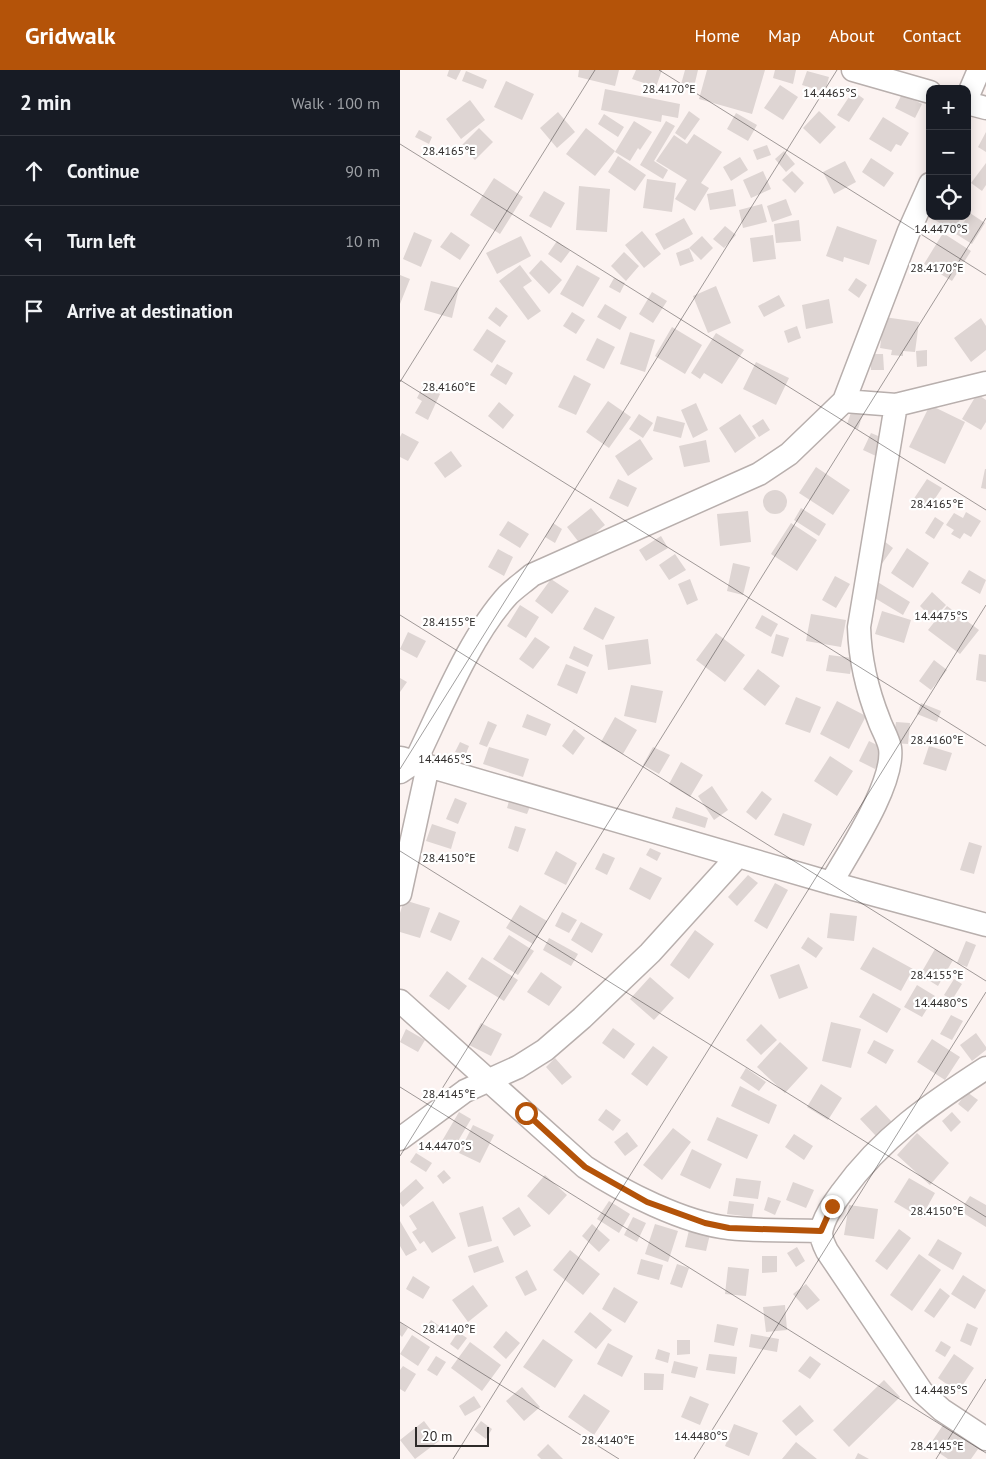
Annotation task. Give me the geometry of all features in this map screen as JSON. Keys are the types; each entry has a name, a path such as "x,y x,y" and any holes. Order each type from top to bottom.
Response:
{"street":[{"path":"853,70 926,91"},
{"path":"971,89 979,70"},
{"path":"971,104 986,108"},
{"path":"400,894 411,764 489,619 509,594 532,575 759,474 789,454 844,401 909,231 926,193"},
{"path":"844,401 896,405 986,383"},
{"path":"831,883 870,815 886,779 889,765 890,749 878,719 860,657 859,627 896,405"},
{"path":"411,764 986,926"},
{"path":"400,1139 465,1091 518,1067 545,1050 582,1018 650,953 738,856"},
{"path":"400,1001 585,1167 647,1202 705,1223 729,1228 821,1231"},
{"path":"986,1068 909,1120 884,1142 855,1174 832,1206 821,1231 827,1251 922,1392 942,1410 986,1439"}],"building":[{"path":"449,70 461,70 456,80 447,76"},
{"path":"579,70 619,70 615,86 578,77"},
{"path":"636,70 662,70 656,87 632,79"},
{"path":"685,70 698,70 693,91 680,88"},
{"path":"707,70 765,70 752,114 699,99"},
{"path":"775,70 796,70 793,84 773,78"},
{"path":"466,71 487,80 483,89 462,81"},
{"path":"807,71 829,77 825,92 802,85"},
{"path":"506,81 534,94 522,120 494,107"},
{"path":"780,85 798,97 783,120 764,108"},
{"path":"605,89 680,104 678,118 662,115 661,122 601,110"},
{"path":"853,91 864,99 849,122 837,115"},
{"path":"902,94 922,104 915,118 895,108"},
{"path":"470,100 485,120 461,139 446,119"},
{"path":"689,111 700,119 685,140 675,133"},
{"path":"819,111 836,127 820,144 803,128"},
{"path":"558,112 575,132 557,148 540,128"},
{"path":"736,113 757,125 748,141 727,129"},
{"path":"604,114 624,127 618,137 598,124"},
{"path":"883,117 909,133 901,146 896,144 891,152 869,139"},
{"path":"634,121 652,132 630,161 615,152"},
{"path":"666,121 675,126 654,161 668,170 663,179 640,165"},
{"path":"479,128 493,142 475,160 461,146"},
{"path":"586,128 615,151 595,176 566,154"},
{"path":"419,130 432,137 429,144 415,137"},
{"path":"986,132 986,152 978,147"},
{"path":"694,134 722,152 701,183 709,188 695,211 675,199 687,180 656,161 674,135 687,144"},
{"path":"767,145 771,155 757,160 753,150"},
{"path":"784,151 795,164 786,172 775,159"},
{"path":"618,156 646,175 635,191 608,172"},
{"path":"740,157 748,170 731,181 723,167"},
{"path":"871,158 894,173 884,187 862,172"},
{"path":"845,161 856,182 834,194 823,172"},
{"path":"986,163 986,185 982,191 971,183"},
{"path":"763,171 771,189 751,198 743,180"},
{"path":"792,171 804,183 795,193 782,180"},
{"path":"494,178 523,197 500,234 470,215"},
{"path":"647,179 676,183 672,212 643,208"},
{"path":"579,186 610,189 607,232 576,230"},
{"path":"733,189 736,206 710,210 707,194"},
{"path":"544,191 565,203 551,228 529,216"},
{"path":"786,199 792,215 772,222 767,206"},
{"path":"926,202 926,215 920,211"},
{"path":"762,204 767,222 743,228 739,210"},
{"path":"971,214 985,223 972,244 956,234 965,220 971,220"},
{"path":"684,218 693,234 664,250 655,234"},
{"path":"799,220 801,241 776,243 774,224"},
{"path":"935,220 960,220 953,231"},
{"path":"725,226 736,235 724,248 713,239"},
{"path":"837,226 877,240 869,265 844,257 843,262 826,256"},
{"path":"642,231 661,254 644,268 625,245"},
{"path":"414,232 432,240 421,267 403,259"},
{"path":"451,232 470,245 460,260 440,247"},
{"path":"943,233 971,251 952,281 924,264"},
{"path":"773,235 776,259 753,262 750,238"},
{"path":"521,236 531,256 497,274 486,253"},
{"path":"702,236 713,248 701,260 689,248"},
{"path":"557,241 570,251 561,263 548,254"},
{"path":"689,248 694,261 680,266 676,253"},
{"path":"624,252 639,266 626,281 611,266"},
{"path":"541,260 562,280 549,294 529,273"},
{"path":"520,265 532,281 523,287 541,311 528,320 499,281"},
{"path":"577,265 600,278 583,307 560,294"},
{"path":"400,275 410,279 400,304"},
{"path":"614,278 625,283 620,293 609,287"},
{"path":"856,278 867,285 859,298 848,290"},
{"path":"431,281 459,288 452,318 424,310"},
{"path":"716,286 731,323 708,333 693,296"},
{"path":"652,292 667,301 653,323 639,314"},
{"path":"779,295 785,306 764,317 758,306"},
{"path":"829,299 833,323 806,329 802,305"},
{"path":"605,304 627,317 620,330 597,317"},
{"path":"496,307 508,316 500,327 488,318"},
{"path":"572,312 585,320 576,334 563,326"},
{"path":"884,317 919,322 915,352 903,351 903,356 891,355 892,350 880,348"},
{"path":"981,318 986,326 986,350 971,362 954,338"},
{"path":"797,326 801,338 788,343 784,331"},
{"path":"672,327 702,345 685,374 655,356"},
{"path":"487,329 506,341 492,363 473,350"},
{"path":"630,332 655,340 645,372 620,364"},
{"path":"716,333 744,350 722,384 704,373 700,379 691,373"},
{"path":"597,338 615,347 604,369 586,360"},
{"path":"927,350 927,366 917,367 916,351"},
{"path":"870,354 883,354 884,370 871,370"},
{"path":"756,362 789,378 776,405 743,389"},
{"path":"497,364 513,373 506,385 490,375"},
{"path":"574,375 591,384 576,415 558,407"},
{"path":"423,386 440,394 428,420 415,413 422,401 417,398"},
{"path":"977,394 986,400 986,422 981,430 962,419"},
{"path":"608,401 631,417 609,448 586,432"},
{"path":"499,402 514,415 503,429 488,416"},
{"path":"696,403 708,430 693,438 681,410"},
{"path":"854,404 865,408 858,429 847,424"},
{"path":"930,405 965,422 945,464 909,447"},
{"path":"639,414 653,423 643,438 629,429"},
{"path":"740,414 756,438 735,453 719,428"},
{"path":"657,416 685,423 681,438 653,431"},
{"path":"763,419 770,430 759,437 752,426"},
{"path":"402,433 419,442 408,461 400,457 400,437"},
{"path":"871,433 883,438 876,456 863,450"},
{"path":"640,439 653,459 628,476 615,456"},
{"path":"706,440 710,462 684,467 679,446"},
{"path":"451,451 462,466 445,478 434,463"},
{"path":"816,467 850,490 833,515 799,493"},
{"path":"986,469 986,489 981,488"},
{"path":"618,479 637,488 628,507 609,498"},
{"path":"927,479 942,488 928,509 913,500"},
{"path":"775,490 780,491 786,497 786,507 780,513 775,514 770,513 764,507 763,502 764,497 770,491"},
{"path":"591,508 605,525 581,545 567,527"},
{"path":"801,508 826,524 819,536 794,520"},
{"path":"748,511 751,542 720,546 717,514"},
{"path":"966,512 981,521 971,537 964,533 960,539 951,534 954,530 946,525 954,513 963,518"},
{"path":"935,517 944,523 934,539 925,533"},
{"path":"508,521 529,534 520,548 499,535"},
{"path":"553,523 562,529 555,543 545,537"},
{"path":"791,523 817,540 797,571 771,554"},
{"path":"661,536 668,548 646,561 639,550"},
{"path":"884,541 893,548 881,565 871,558"},
{"path":"907,548 929,563 913,588 891,573"},
{"path":"498,549 513,557 504,576 488,567"},
{"path":"675,554 686,570 669,580 659,565"},
{"path":"733,563 750,567 743,595 727,591"},
{"path":"969,570 986,580 980,594 961,583"},
{"path":"835,576 850,584 836,608 822,600"},
{"path":"551,579 569,591 552,614 535,601"},
{"path":"690,579 698,600 687,605 678,584"},
{"path":"876,581 910,602 903,615 868,594"},
{"path":"932,592 946,605 933,619 920,606"},
{"path":"520,605 539,617 526,638 507,626"},
{"path":"947,606 979,630 960,654 928,630"},
{"path":"595,607 615,617 603,640 583,629"},
{"path":"882,611 911,620 904,643 875,634"},
{"path":"811,614 846,620 841,647 806,641"},
{"path":"762,615 778,624 771,637 755,628"},
{"path":"408,632 426,641 417,658 400,649"},
{"path":"716,633 745,655 725,682 696,660"},
{"path":"776,634 789,638 783,657 771,653"},
{"path":"535,637 550,647 533,669 519,659"},
{"path":"648,639 651,664 608,670 605,645"},
{"path":"574,646 593,655 588,667 569,658"},
{"path":"979,654 986,655 986,682 976,680"},
{"path":"829,655 853,658 850,674 826,671"},
{"path":"934,660 947,670 931,690 919,681"},
{"path":"566,664 586,672 577,694 557,685"},
{"path":"758,669 780,686 765,706 743,689"},
{"path":"400,678 407,682 400,692"},
{"path":"631,685 663,691 656,723 624,716"},
{"path":"796,697 821,707 810,733 785,724"},
{"path":"837,701 866,716 849,749 820,734"},
{"path":"921,703 941,711 937,722 917,714"},
{"path":"527,714 551,724 546,736 522,727"},
{"path":"615,717 637,730 623,754 601,742"},
{"path":"488,721 497,725 487,747 479,744"},
{"path":"896,722 910,723 908,744 893,743"},
{"path":"574,729 585,738 573,755 562,746"},
{"path":"869,741 885,749 875,769 859,761"},
{"path":"460,742 469,746 465,756 455,752"},
{"path":"929,746 952,753 946,771 923,764"},
{"path":"489,747 529,759 523,777 483,764"},
{"path":"653,747 670,755 659,774 643,765"},
{"path":"830,756 853,771 837,796 814,781"},
{"path":"681,762 703,775 690,797 669,784"},
{"path":"712,786 728,810 714,820 698,796"},
{"path":"762,791 772,799 756,820 746,812"},
{"path":"455,798 467,803 458,824 446,819"},
{"path":"510,798 531,804 527,814 507,808"},
{"path":"676,807 708,818 705,828 672,818"},
{"path":"783,813 812,824 804,846 774,835"},
{"path":"432,824 456,832 451,849 426,841"},
{"path":"515,826 526,829 518,852 508,848"},
{"path":"969,842 982,846 974,874 960,870"},
{"path":"650,848 661,853 657,861 646,855"},
{"path":"556,851 577,863 566,885 544,874"},
{"path":"603,853 615,858 607,875 595,869"},
{"path":"640,867 662,878 650,900 629,889"},
{"path":"748,875 758,883 737,906 728,897"},
{"path":"775,883 788,890 767,929 754,921"},
{"path":"404,900 430,908 420,938 400,932 400,913"},
{"path":"520,905 547,921 533,944 506,928"},
{"path":"439,912 460,921 451,941 430,932"},
{"path":"562,912 577,920 569,933 555,926"},
{"path":"830,913 857,916 854,941 827,938"},
{"path":"581,922 603,934 592,953 571,940"},
{"path":"695,930 714,944 689,979 670,965"},
{"path":"509,935 534,951 518,975 493,959"},
{"path":"808,937 823,948 816,958 801,948"},
{"path":"549,938 578,954 571,966 543,950"},
{"path":"966,941 976,945 967,967 957,963"},
{"path":"873,947 913,969 901,991 860,969"},
{"path":"935,949 953,960 938,986 920,975"},
{"path":"482,957 518,980 504,1001 468,979"},
{"path":"799,964 808,988 779,999 770,975"},
{"path":"447,971 467,986 449,1010 429,996"},
{"path":"541,972 562,987 549,1006 527,992"},
{"path":"650,977 674,998 654,1020 630,999"},
{"path":"954,979 962,984 952,1000 944,995"},
{"path":"917,985 935,996 922,1017 904,1007"},
{"path":"873,993 901,1009 887,1033 859,1017"},
{"path":"951,1015 963,1021 952,1040 940,1034"},
{"path":"831,1022 861,1029 851,1068 822,1061"},
{"path":"481,1023 502,1034 491,1056 469,1045"},
{"path":"761,1024 777,1040 761,1055 746,1040"},
{"path":"613,1028 635,1044 624,1059 602,1043"},
{"path":"406,1029 425,1040 418,1052 400,1042"},
{"path":"976,1033 986,1047 986,1050 972,1061 960,1045"},
{"path":"932,1039 960,1057 945,1080 917,1062"},
{"path":"874,1040 894,1050 886,1064 867,1053"},
{"path":"780,1042 808,1068 785,1093 757,1067"},
{"path":"653,1046 668,1057 647,1086 631,1074"},
{"path":"555,1058 572,1077 562,1085 546,1067"},
{"path":"746,1068 766,1082 759,1091 740,1078"},
{"path":"821,1084 842,1098 828,1120 807,1107"},
{"path":"740,1086 777,1105 769,1124 731,1106"},
{"path":"967,1092 978,1100 968,1112 958,1104"},
{"path":"876,1105 892,1122 876,1136 860,1119"},
{"path":"606,1109 621,1120 613,1131 598,1120"},
{"path":"459,1112 471,1119 454,1148 442,1141"},
{"path":"952,1112 961,1122 951,1132 942,1121"},
{"path":"717,1117 758,1135 747,1159 707,1140"},
{"path":"473,1125 494,1135 480,1163 459,1153"},
{"path":"673,1128 691,1142 662,1180 643,1165"},
{"path":"627,1132 638,1146 625,1156 614,1142"},
{"path":"917,1133 949,1163 930,1185 897,1155"},
{"path":"794,1134 813,1146 804,1160 785,1147"},
{"path":"692,1149 722,1164 710,1189 680,1175"},
{"path":"416,1153 432,1163 426,1172 410,1162"},
{"path":"444,1170 451,1178 443,1184 437,1176"},
{"path":"545,1175 567,1195 549,1215 527,1196"},
{"path":"736,1178 761,1181 758,1199 733,1196"},
{"path":"909,1178 935,1193 921,1218 894,1202"},
{"path":"416,1179 424,1188 403,1207 400,1203 400,1193"},
{"path":"793,1182 814,1190 806,1208 786,1200"},
{"path":"970,1196 986,1205 986,1227 960,1211"},
{"path":"768,1197 781,1201 775,1215 764,1210"},
{"path":"433,1201 456,1238 432,1253 424,1241 420,1244 412,1232 417,1229 409,1216"},
{"path":"609,1201 630,1214 619,1233 597,1219"},
{"path":"729,1201 754,1204 752,1217 727,1214"},
{"path":"849,1205 878,1209 874,1239 844,1235"},
{"path":"483,1206 492,1241 468,1247 459,1213"},
{"path":"519,1207 531,1226 514,1236 502,1218"},
{"path":"633,1217 646,1223 637,1242 624,1235"},
{"path":"400,1221 417,1250 406,1256 400,1246"},
{"path":"592,1224 610,1240 599,1252 582,1236"},
{"path":"655,1224 678,1231 668,1262 645,1254"},
{"path":"690,1226 711,1230 706,1251 685,1247"},
{"path":"899,1229 911,1238 887,1270 875,1261"},
{"path":"938,1239 962,1253 953,1270 928,1255"},
{"path":"498,1246 504,1262 474,1273 468,1256"},
{"path":"797,1247 805,1261 796,1267 787,1253"},
{"path":"570,1250 600,1274 583,1295 553,1270"},
{"path":"919,1254 941,1270 912,1311 890,1295"},
{"path":"762,1256 777,1256 777,1272 762,1273"},
{"path":"641,1259 663,1265 659,1280 637,1274"},
{"path":"677,1264 689,1268 682,1288 670,1284"},
{"path":"728,1267 749,1269 746,1296 725,1294"},
{"path":"527,1270 537,1290 525,1296 515,1277"},
{"path":"963,1275 986,1290 975,1309 951,1294"},
{"path":"413,1276 430,1287 423,1299 406,1289"},
{"path":"806,1284 820,1300 807,1310 793,1294"},
{"path":"473,1285 488,1306 468,1322 452,1300"},
{"path":"614,1287 638,1302 625,1323 602,1309"},
{"path":"940,1288 950,1296 934,1318 924,1311"},
{"path":"785,1305 787,1330 766,1332 763,1307"},
{"path":"590,1312 612,1330 596,1349 574,1332"},
{"path":"431,1320 441,1327 436,1333 427,1326"},
{"path":"400,1322 408,1328 402,1337 400,1335"},
{"path":"967,1323 978,1328 971,1346 960,1341"},
{"path":"717,1324 738,1328 734,1346 714,1342"},
{"path":"506,1331 520,1343 506,1359 493,1347"},
{"path":"458,1332 467,1338 458,1350 450,1344"},
{"path":"751,1334 779,1339 777,1352 749,1347"},
{"path":"412,1335 430,1347 418,1366 400,1354"},
{"path":"543,1339 573,1360 555,1388 523,1367"},
{"path":"677,1340 690,1340 690,1354 677,1355"},
{"path":"941,1341 951,1347 945,1357 935,1351"},
{"path":"470,1342 501,1365 482,1391 451,1368"},
{"path":"608,1343 633,1356 622,1377 597,1364"},
{"path":"658,1349 670,1353 668,1363 655,1359"},
{"path":"709,1354 737,1357 735,1374 706,1370"},
{"path":"954,1354 974,1368 958,1392 938,1378"},
{"path":"436,1356 446,1362 437,1376 427,1370"},
{"path":"810,1356 821,1364 810,1379 798,1371"},
{"path":"674,1361 698,1367 695,1378 671,1373"},
{"path":"403,1366 416,1374 405,1392 400,1389 400,1370"},
{"path":"644,1373 664,1374 663,1390 644,1390"},
{"path":"884,1380 900,1397 849,1447 833,1430"},
{"path":"522,1387 540,1407 524,1421 506,1401"},
{"path":"584,1394 610,1411 594,1435 568,1417"},
{"path":"474,1396 481,1407 465,1416 459,1406"},
{"path":"690,1396 709,1404 700,1425 681,1417"},
{"path":"800,1405 814,1421 796,1436 782,1421"},
{"path":"424,1421 439,1441 415,1459 400,1440"},
{"path":"481,1421 492,1429 486,1439 474,1430"},
{"path":"734,1424 758,1433 749,1456 725,1446"},
{"path":"943,1425 978,1449 971,1459 948,1459 929,1446"},
{"path":"796,1442 817,1459 782,1459"},
{"path":"548,1444 563,1459 541,1459 537,1455"},
{"path":"858,1453 869,1459 855,1459"}],"route":[{"path":"526,1113 585,1167 602,1179 647,1202 705,1223 729,1228 821,1231 832,1206"}]}
